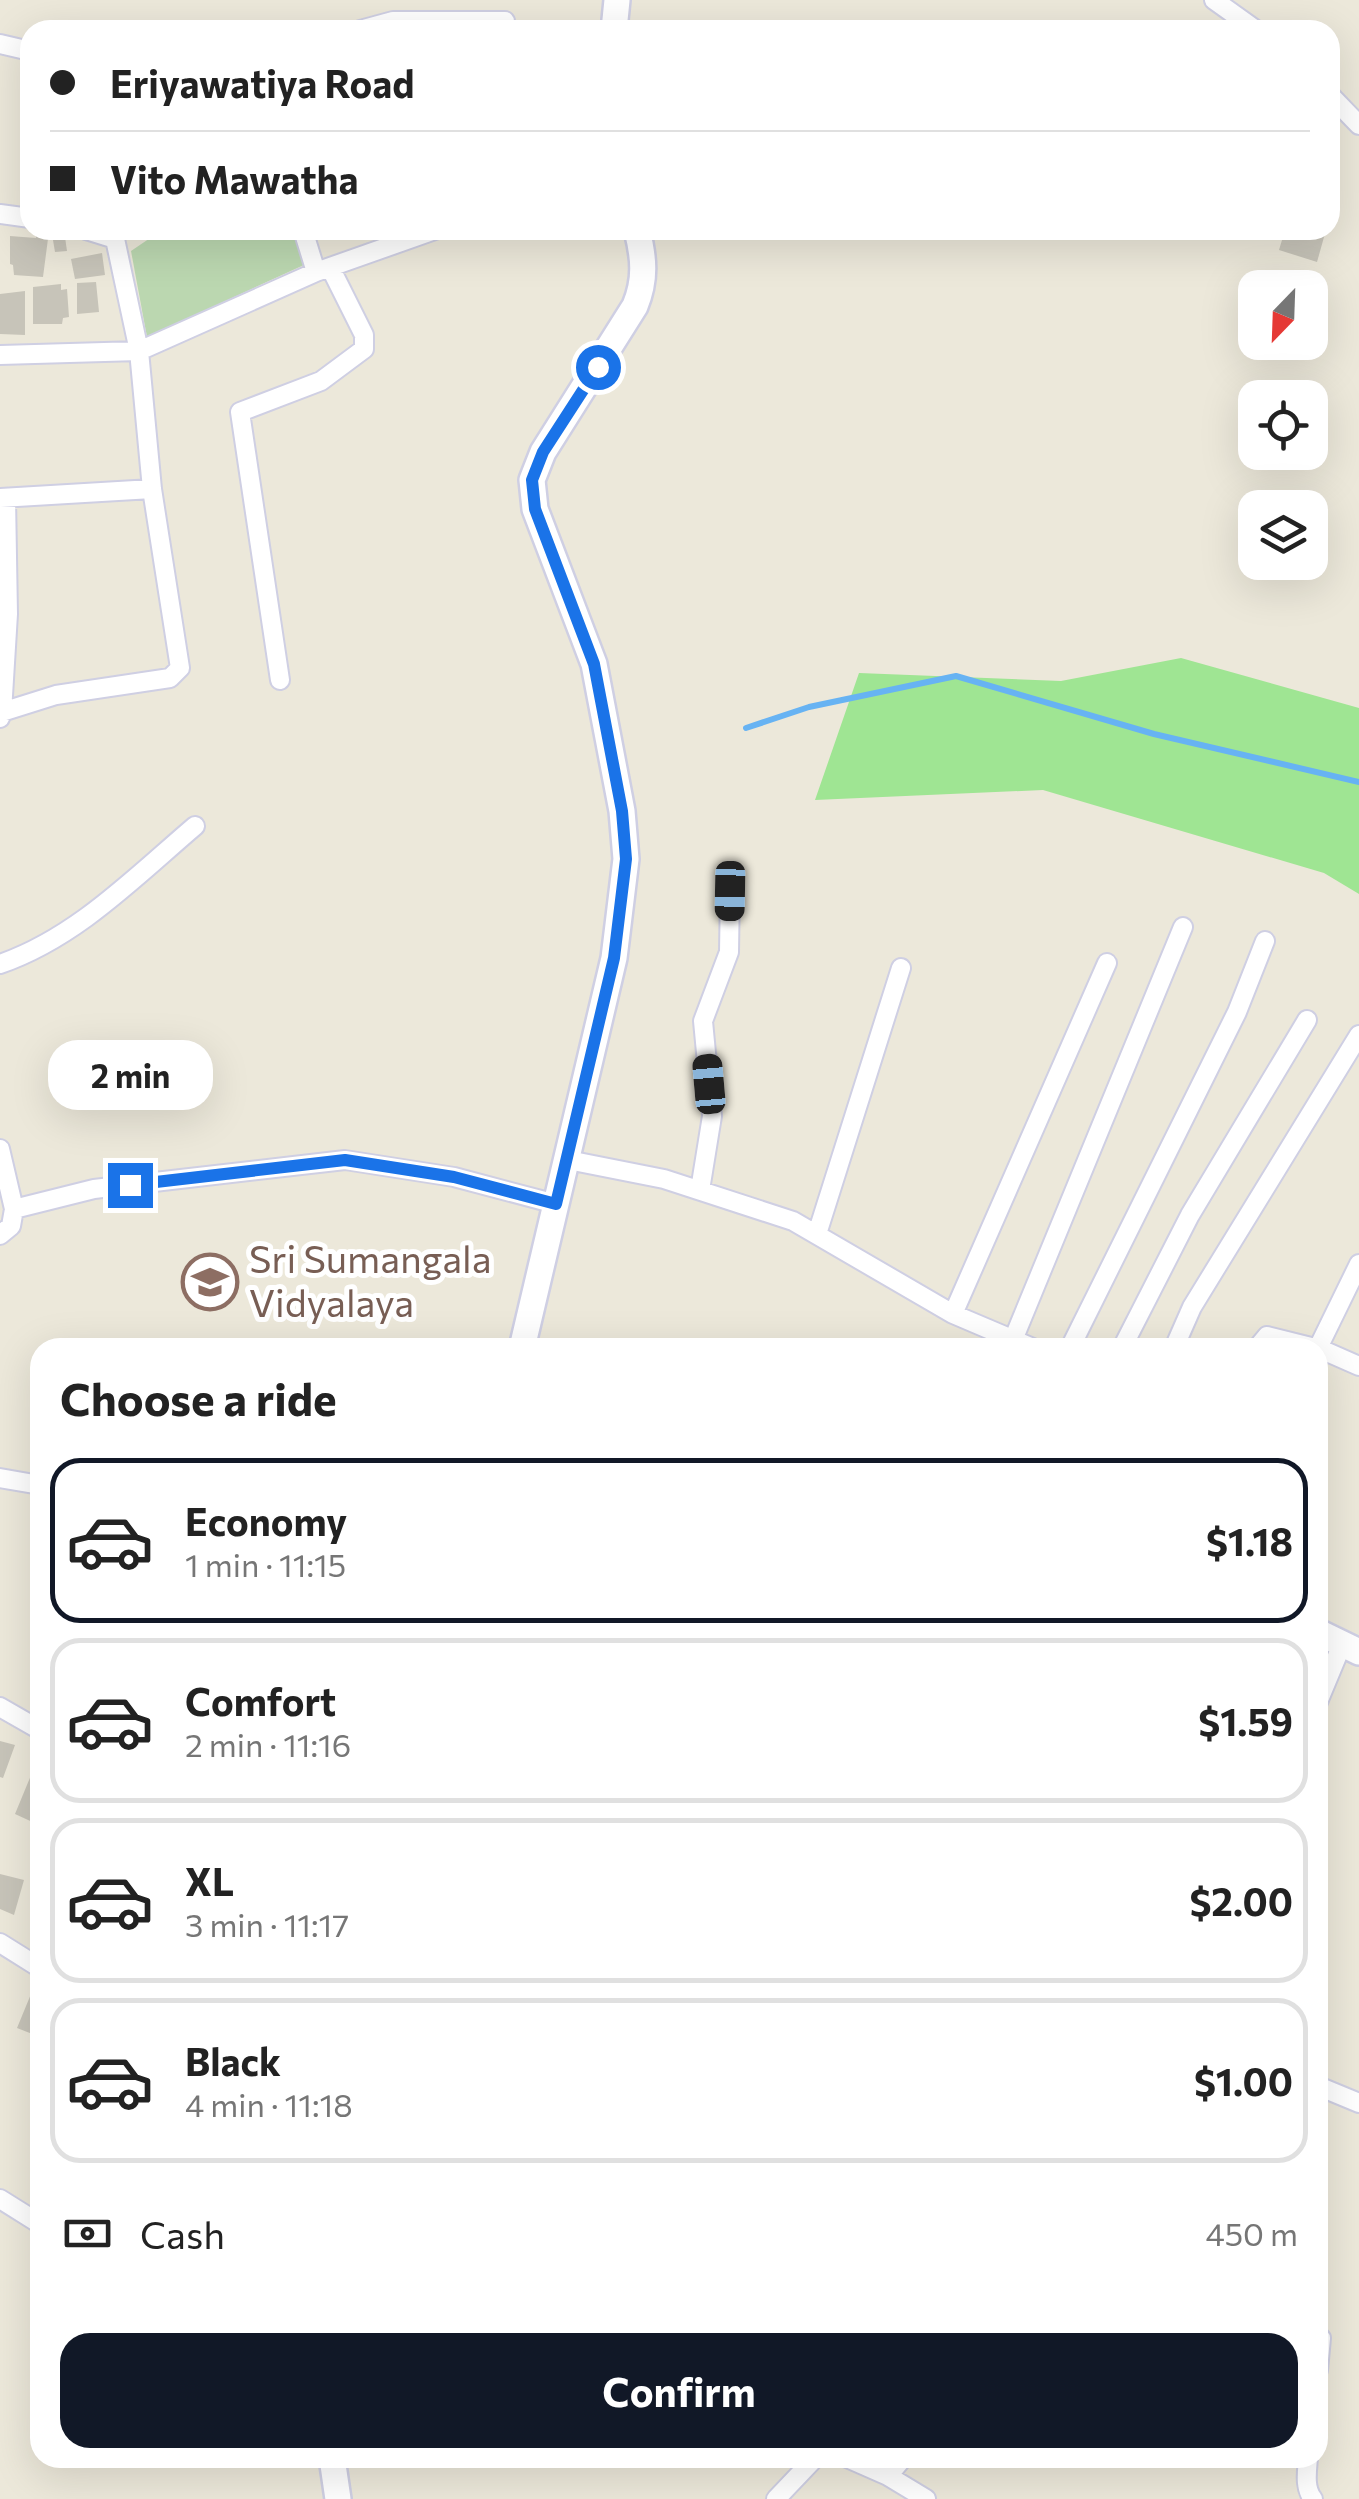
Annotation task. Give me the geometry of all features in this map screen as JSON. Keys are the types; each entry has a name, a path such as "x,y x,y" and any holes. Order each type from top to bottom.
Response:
{"street":[{"path":"1214,0 1242,20"},
{"path":"1340,105 1359,124"},
{"path":"116,240 139,351 152,488 180,668 170,678 56,695 1,715 8,614 3,498 152,488"},
{"path":"280,680 240,412 320,381 364,349 364,335 309,240"},
{"path":"0,355 139,351 323,270 407,240"},
{"path":"524,1338 614,958 626,859 622,811 594,664 535,509 532,480 543,452 635,306 644,284 639,240"},
{"path":"0,964 26,955 82,922 195,826"},
{"path":"700,1190 712,1116 703,1022 729,952 730,891"},
{"path":"1014,1338 1183,927"},
{"path":"1075,1338 1237,1012 1265,941"},
{"path":"953,1314 1107,963"},
{"path":"817,1234 902,968"},
{"path":"1127,1338 1190,1215 1307,1020"},
{"path":"1178,1338 1192,1308 1359,1036"},
{"path":"0,1149 14,1209 11,1226 0,1235"},
{"path":"14,1209 94,1189 345,1160 454,1177 556,1204"},
{"path":"568,1160 664,1179 793,1220 953,1314 1008,1338"},
{"path":"1322,1338 1359,1264"},
{"path":"1328,1353 1359,1366"},
{"path":"0,1478 30,1483"},
{"path":"1328,1685 1351,1646"},
{"path":"0,1707 30,1724"},
{"path":"0,1943 30,1962"},
{"path":"1328,2090 1359,2103"},
{"path":"0,2225 6,2203 30,2218"},
{"path":"333,2468 338,2499"},
{"path":"776,2499 805,2468"},
{"path":"870,2468 926,2499"},
{"path":"888,2476 895,2468"},
{"path":"1307,2468 1309,2495 1313,2499"}],"green space":[{"path":"147,240 298,240 306,264 147,337 131,251"},
{"path":"1181,658 1359,708 1359,894 1324,873 1043,790 815,800 859,673 1061,681"}],"building":[{"path":"10,236 48,240 43,277 14,275"},
{"path":"53,240 65,240 67,251 55,252"},
{"path":"1282,240 1323,240 1317,262 1279,250"},
{"path":"102,253 105,275 75,279 71,259"},
{"path":"96,282 99,312 77,314 77,283"},
{"path":"61,284 61,290 67,289 69,317 63,318 62,324 33,324 33,287"},
{"path":"25,291 25,335 0,334 0,294"},
{"path":"0,1741 15,1745 3,1778 0,1777"},
{"path":"30,1778 30,1821 15,1814"},
{"path":"0,1874 24,1880 14,1915 0,1909"},
{"path":"30,1996 30,2033 17,2028"}],"waterway":[{"path":"746,728 809,707 956,676 1154,734 1359,782"}],"place":[{"name":"Sri Sumangala Vidyalaya","path":"210,1282"}],"route":[{"path":"130,1185 345,1160 454,1177 556,1204 614,958 626,859 622,811 594,664 535,509 532,480 543,452 598,367"}]}
